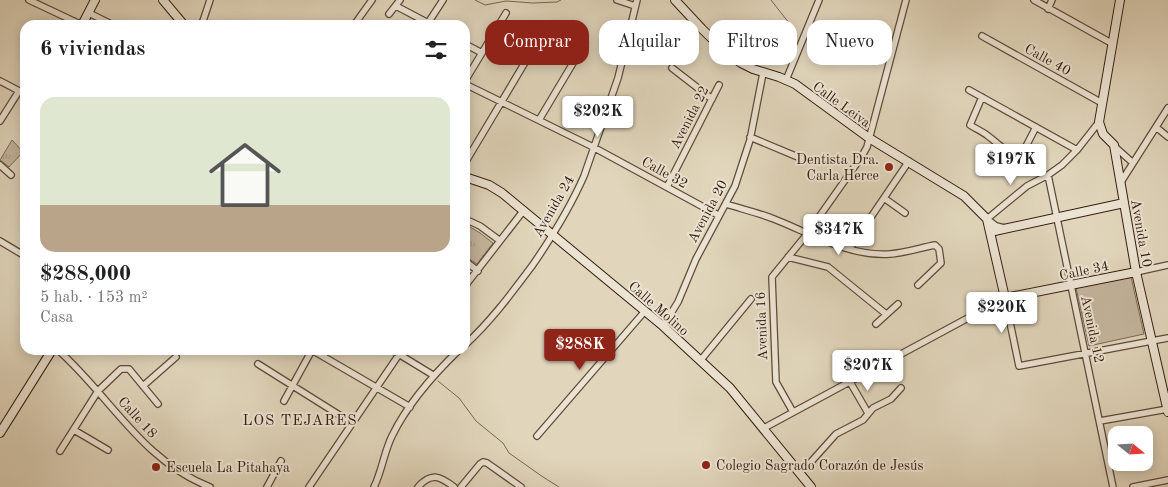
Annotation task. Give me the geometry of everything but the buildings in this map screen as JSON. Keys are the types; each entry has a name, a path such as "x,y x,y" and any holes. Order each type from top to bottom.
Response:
{"main road":[{"path":"84,20 95,0"},
{"path":"163,0 180,20"},
{"name":"Calle Leiva","path":"675,0 702,29 740,64 795,84 869,138 964,196 987,219"},
{"path":"1114,145 1103,134 1099,122 1120,0"},
{"name":"Avenida 10","path":"1114,145 1136,272 1168,410"},
{"name":"Calle Molino","path":"470,179 489,185 502,193 663,326 730,388 811,487"},
{"path":"990,232 1124,203"},
{"path":"987,219 1005,298"},
{"name":"Calle 34","path":"1005,298 1136,272"},
{"path":"0,433 49,355"}],"street":[{"path":"29,0 71,20"},
{"path":"203,20 210,0"},
{"path":"358,20 372,0"},
{"path":"432,20 443,0"},
{"path":"617,0 636,3"},
{"path":"786,80 819,0"},
{"name":"Avenida 16","path":"793,412 776,382 772,282 774,273 807,234 862,156 869,138 906,0"},
{"path":"1034,0 1113,44"},
{"path":"1048,8 1052,0"},
{"path":"389,14 398,3 424,20"},
{"name":"Avenida 24","path":"470,340 486,326 510,297 553,235 578,192 618,78 636,3"},
{"path":"88,13 103,20"},
{"path":"470,73 506,13"},
{"name":"Calle 40","path":"982,36 1102,103"},
{"path":"470,47 482,53"},
{"path":"470,155 524,65"},
{"path":"539,120 572,65"},
{"path":"672,68 712,98"},
{"name":"Avenida 20","path":"663,326 678,302 696,259 735,186 750,137 763,72"},
{"path":"0,81 20,92"},
{"name":"Calle 32","path":"470,85 593,147 718,215"},
{"name":"Avenida 22","path":"667,187 719,85"},
{"path":"970,90 1077,150"},
{"path":"0,121 20,96"},
{"path":"982,97 969,128 989,136 1000,147 1017,154 1023,152 1036,127"},
{"path":"1121,182 1168,108"},
{"path":"1005,228 996,226 987,219 1027,186 1062,165 1077,150 1099,122"},
{"path":"1156,127 1168,137"},
{"path":"750,137 805,160"},
{"path":"1114,145 1133,163"},
{"path":"850,248 909,161"},
{"path":"0,166 11,175"},
{"name":"Avenida 12","path":"1048,175 1113,487"},
{"path":"884,198 905,213"},
{"path":"726,204 774,219 807,234 872,253 890,254 938,246 941,263 918,285"},
{"path":"470,280 499,240 524,210"},
{"path":"470,221 499,240"},
{"path":"0,241 20,253"},
{"path":"788,257 828,266 886,314"},
{"path":"470,265 478,271"},
{"name":"Calle 34","path":"1136,272 1168,265"},
{"path":"764,428 1005,298 1019,366 1168,338"},
{"path":"700,361 751,299"},
{"path":"876,324 898,304"},
{"path":"537,436 645,311"},
{"name":"Calle 18","path":"64,355 73,363 129,428 163,460 197,482 210,487"},
{"path":"284,401 309,355"},
{"path":"321,355 410,407"},
{"path":"309,487 398,355"},
{"path":"404,355 433,375"},
{"path":"374,487 393,434 433,375 454,355"},
{"path":"143,386 176,357"},
{"path":"258,364 352,423"},
{"path":"60,451 98,391 122,369 129,369 158,404"},
{"path":"850,382 868,413"},
{"path":"799,471 810,463 836,434 856,425 873,408 891,399 901,388"},
{"path":"1100,421 1168,410"},
{"path":"74,430 108,450"},
{"path":"267,487 281,461"},
{"path":"461,487 483,462 521,487"},
{"path":"418,487 427,478 434,477 442,479 454,487"},
{"path":"1133,487 1168,480"}],"green space":[{"path":"12,140 20,149 20,155 9,167 0,160"},
{"path":"470,227 493,243 477,264 470,259"},
{"path":"1131,277 1144,334 1089,346 1076,288"}],"waterway":[{"path":"475,0 485,5 506,1 533,3 557,2 561,0"},
{"path":"771,0 787,20"},
{"path":"400,359 426,374"},
{"path":"438,381 459,398 476,421 503,443 509,453 559,487"}],"place":[{"name":"Dentista Dra. Carla Herce","path":"889,167"},
{"name":"Colegio Sagrado Corazón de Jesús","path":"706,465"},
{"name":"Escuela La Pitahaya","path":"156,467"}],"district":[{"name":"LOS TEJARES","path":"300,420"}]}
